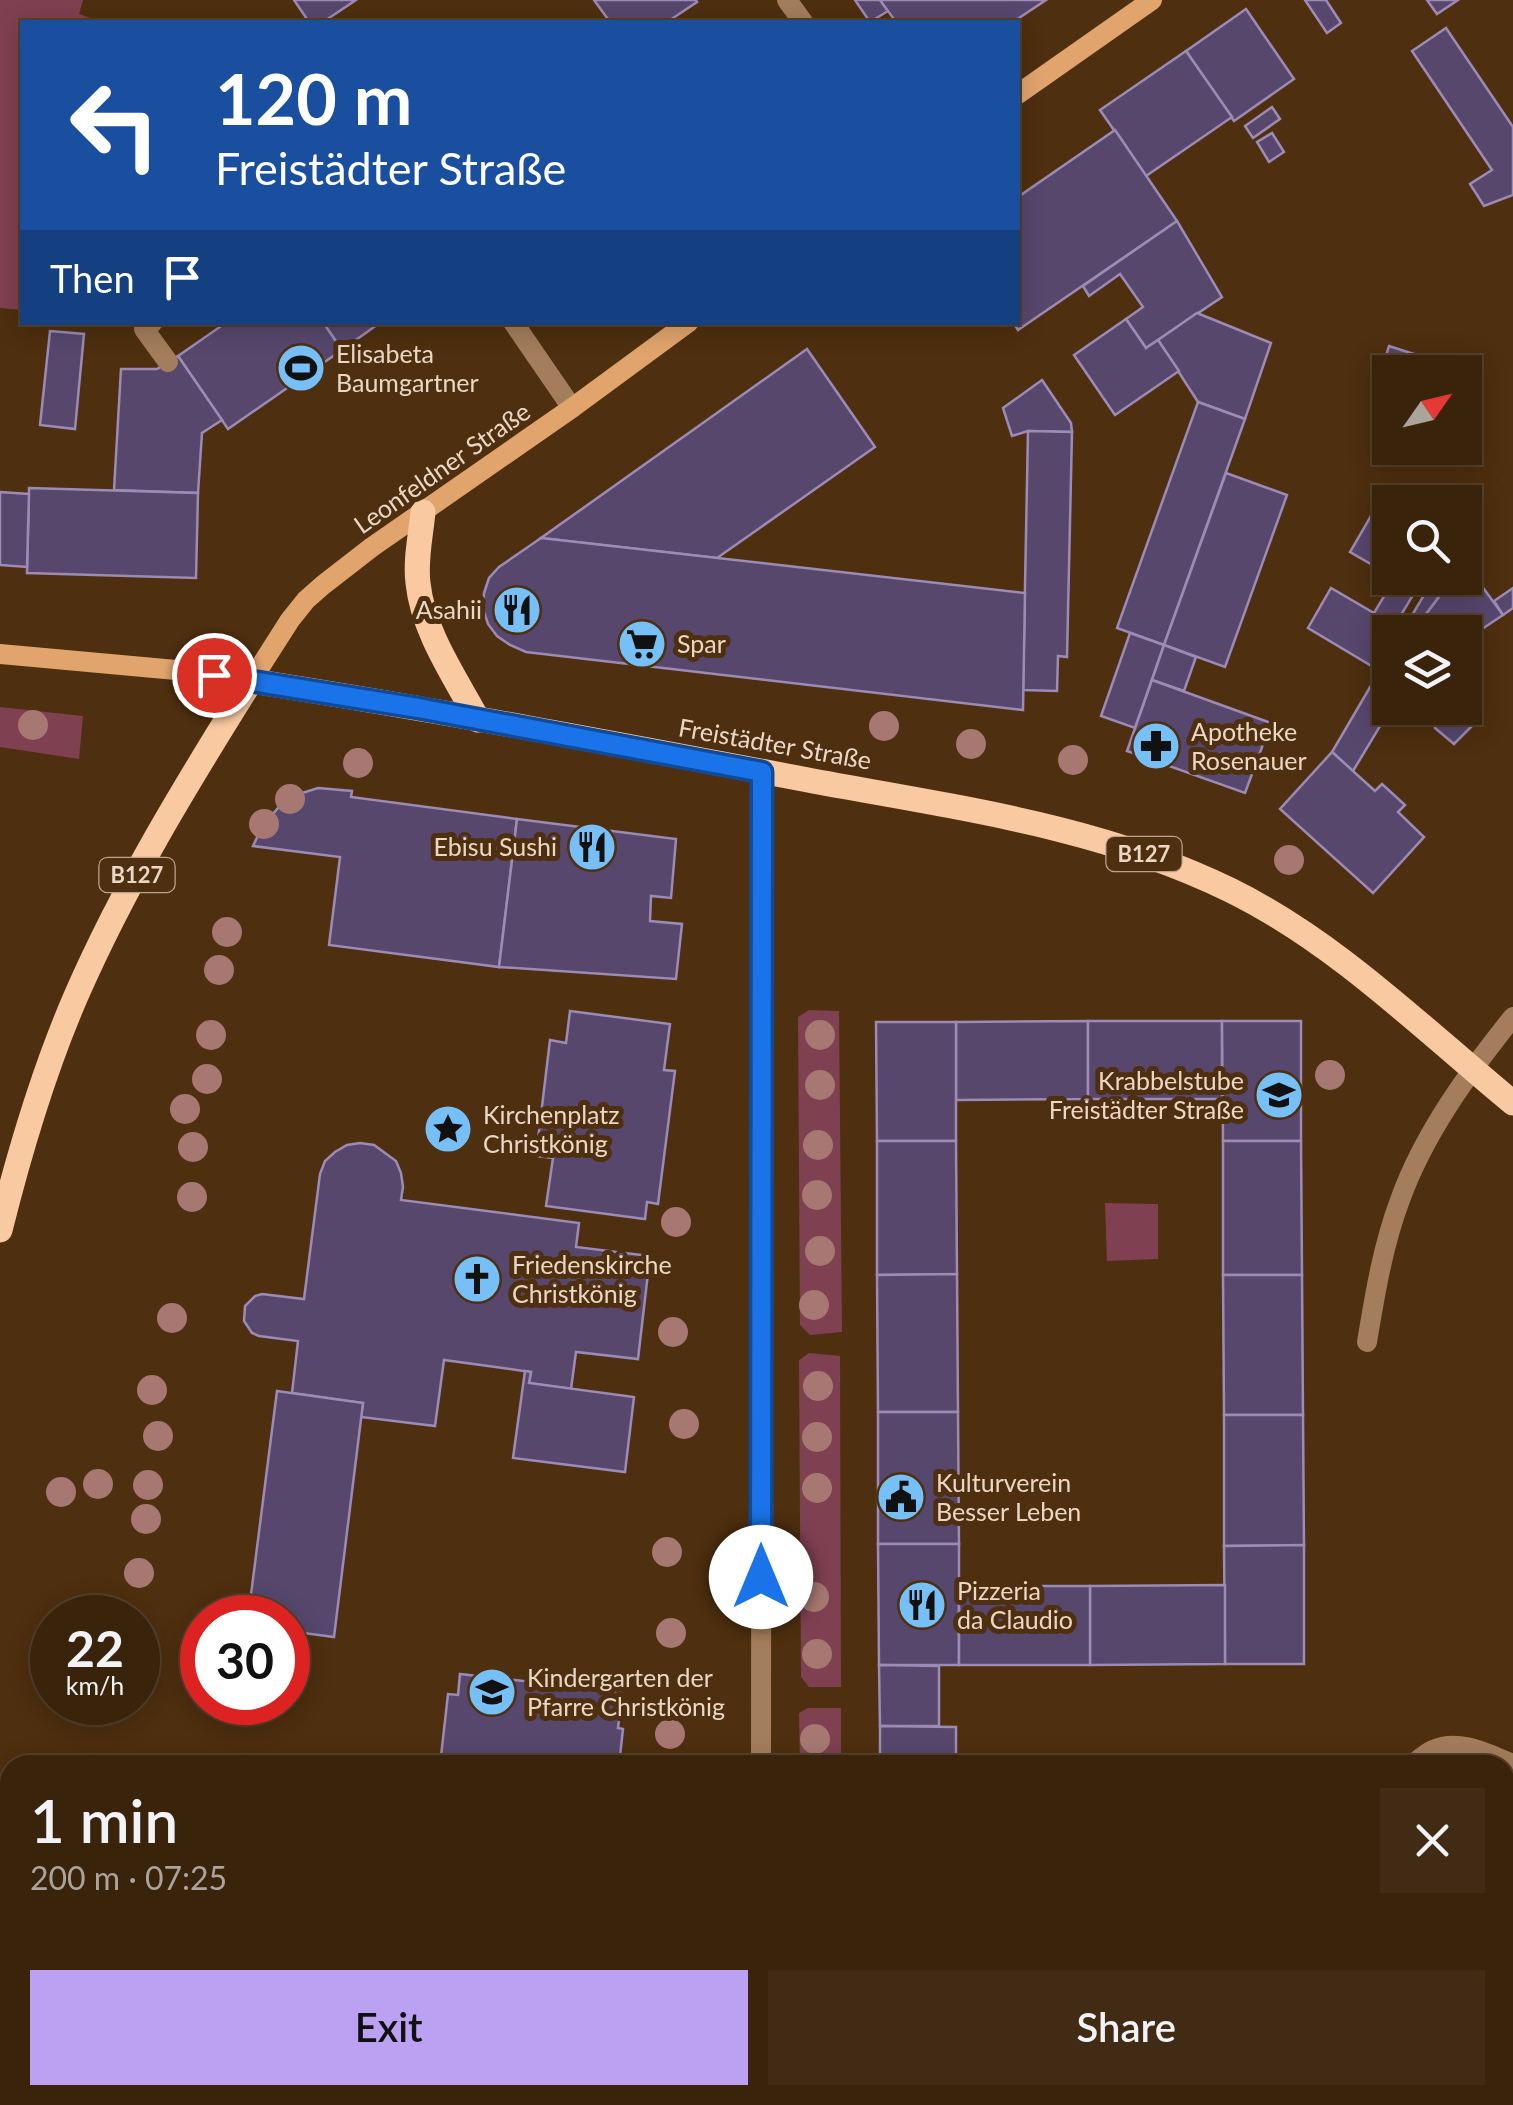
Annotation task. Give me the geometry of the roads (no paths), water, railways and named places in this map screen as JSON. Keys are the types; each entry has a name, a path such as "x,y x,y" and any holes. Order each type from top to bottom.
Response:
{"main road":[{"path":"1020,93 1152,0"},
{"name":"Leonfeldner Straße","path":"251,681 306,600 361,555 685,325"},
{"path":"423,512 417,579 423,612 478,720"},
{"name":"Freistädter Straße","path":"0,654 251,681 1016,818 1127,847 1231,890 1296,929 1360,974 1513,1102"},
{"name":"B127","path":"0,1230 43,1078 76,996 183,790 251,681"}],"street":[{"path":"150,325 144,329 168,362"},
{"path":"515,325 572,408"},
{"path":"761,1755 762,772"},
{"path":"1366,1342 1381,1265 1400,1199 1432,1132 1513,1017"},
{"path":"1426,1755 1457,1746 1490,1755"}],"place":[{"name":"Elisabeta Baumgartner","path":"301,368"},
{"name":"Asahii","path":"517,610"},
{"name":"Spar","path":"642,644"},
{"name":"Apotheke Rosenauer","path":"1156,746"},
{"name":"Ebisu Sushi","path":"592,847"},
{"name":"Krabbelstube Freistädter Straße","path":"1279,1095"},
{"name":"Kirchenplatz Christkönig","path":"448,1129"},
{"name":"Friedenskirche Christkönig","path":"477,1279"},
{"name":"Kulturverein Besser Leben","path":"901,1497"},
{"name":"Pizzeria da Claudio","path":"922,1605"},
{"name":"Kindergarten der Pfarre Christkönig","path":"492,1692"}]}
